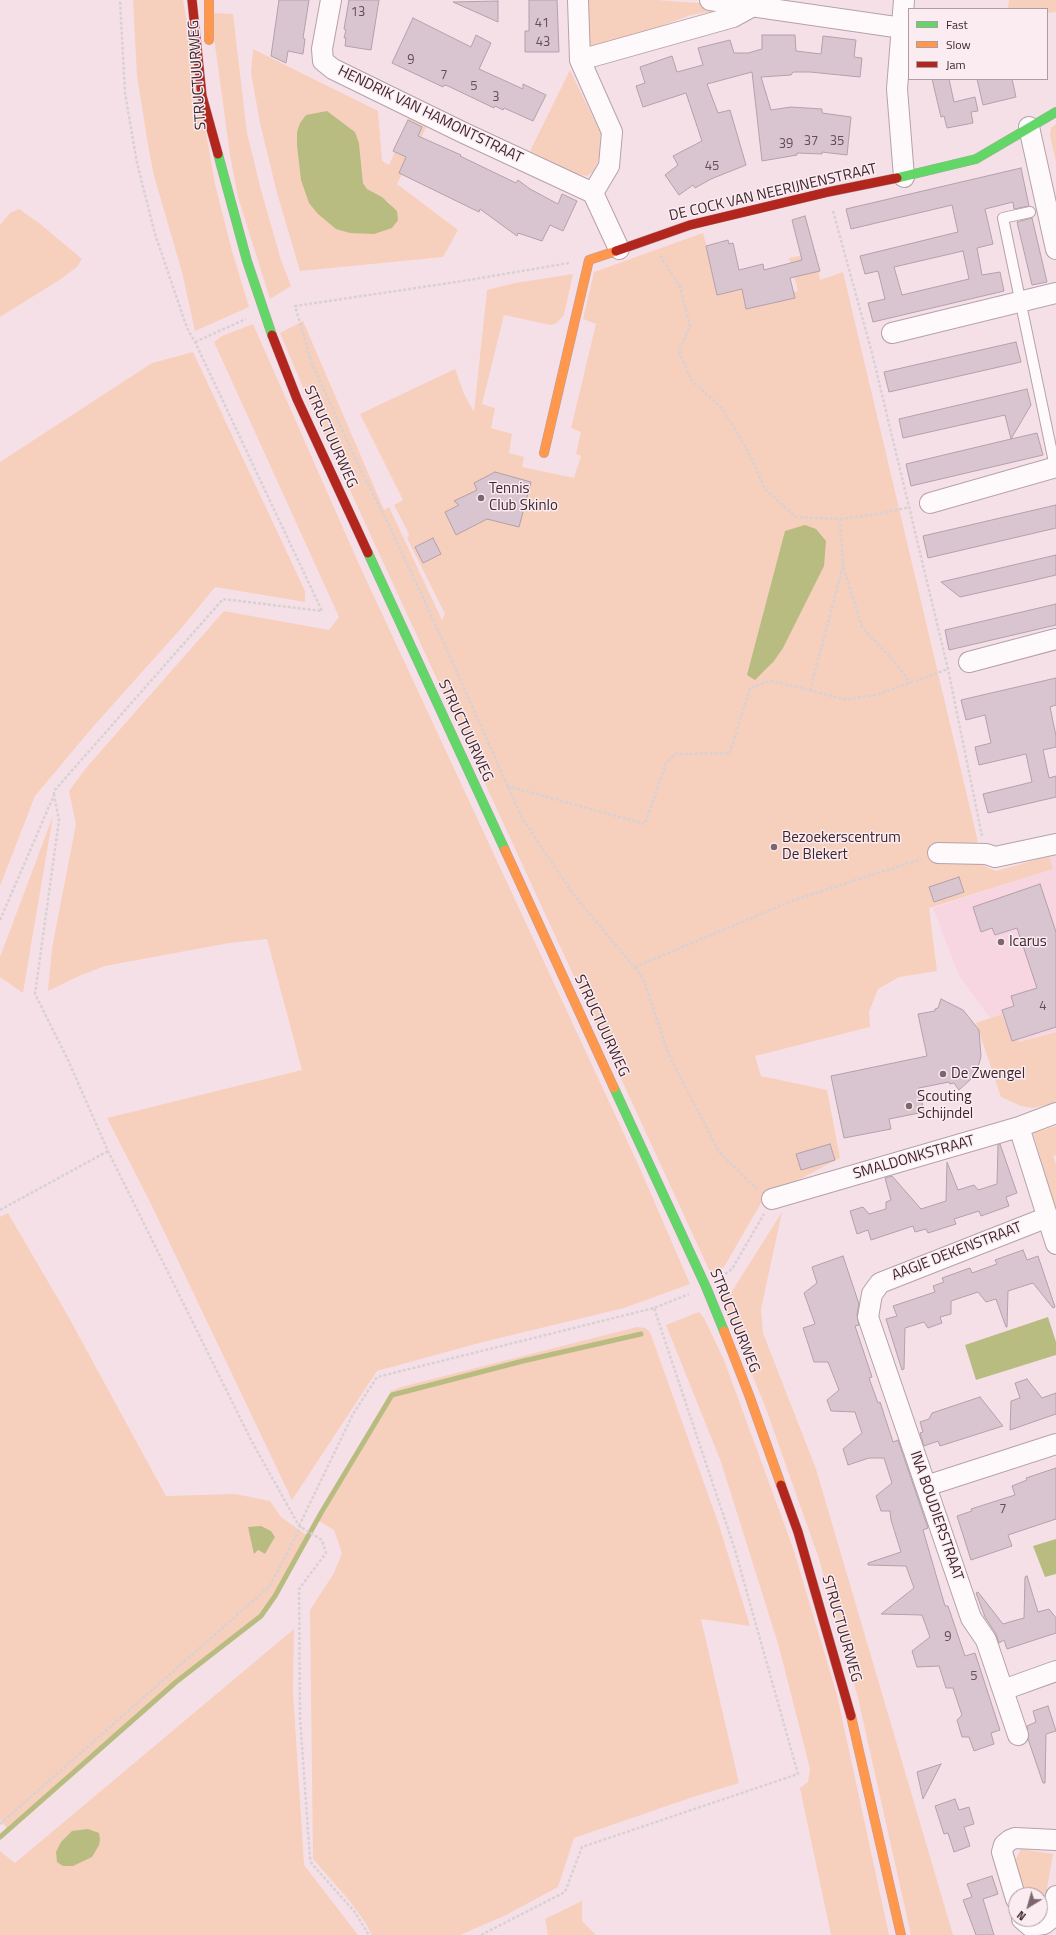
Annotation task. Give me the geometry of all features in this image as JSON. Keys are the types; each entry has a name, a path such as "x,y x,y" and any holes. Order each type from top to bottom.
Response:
{"main road":[{"name":"STRUCTUURWEG","path":"192,0 202,96 247,261 263,311 297,399 706,1287 750,1395 798,1532 849,1709 900,1935"},
{"name":"STRUCTUURWEG","path":"209,0 208,28 210,51"},
{"name":"STRUCTUURWEG","path":"214,103 217,149"},
{"name":"DE COCK VAN NEERIJNENSTRAAT","path":"589,260 690,225 828,192 904,177 976,159 1056,112"},
{"path":"544,454 589,260"}],"street":[{"name":"HENDRIK VAN HAMONTSTRAAT","path":"331,0 322,49 323,61 333,69 457,130 593,193"},
{"path":"578,0 580,60 612,132 609,166 593,193 620,249"},
{"path":"710,0 755,5 902,28"},
{"path":"904,0 897,89 904,177"},
{"path":"580,60 733,17 755,5"},
{"path":"1029,127 1056,249"},
{"path":"892,333 1056,293"},
{"path":"930,503 1056,467"},
{"path":"969,662 1056,639"},
{"path":"938,853 986,854 995,857 1056,844"},
{"name":"SMALDONKSTRAAT","path":"772,1199 1019,1127 1056,1114"},
{"path":"1019,1127 1056,1244"},
{"name":"AAGJE DEKENSTRAAT","path":"872,1294 880,1283 1048,1217"},
{"name":"INA BOUDIERSTRAAT","path":"872,1294 868,1317 971,1618 986,1640 1018,1735"},
{"path":"926,1486 1056,1444"},
{"path":"1003,1690 1056,1671"},
{"path":"1012,1887 1002,1852 1004,1845 1015,1838 1056,1840"},
{"path":"1048,1921 1054,1911 1056,1896"}],"lane":[{"path":"1030,212 1003,218 1056,467"}],"path":[{"path":"0,920 54,795 54,791 223,599 322,611 187,328 158,241 137,163 125,93 120,0"},
{"path":"828,192 872,353 948,669 986,854"},
{"path":"648,239 680,287 690,326 679,351 691,380 722,408 749,453 765,489 796,517 840,519 930,503"},
{"path":"0,1824 270,1586 353,1414 377,1377 654,1308 706,1287 732,1269 772,1199 767,1199 719,1152 668,1054 643,978 570,890 521,816 439,632 389,525 362,473 312,364 295,306 463,281 589,260"},
{"path":"195,342 263,311"},
{"path":"840,519 843,566 862,627 899,667 910,683"},
{"path":"810,690 843,566"},
{"path":"508,786 645,824 666,763 676,754 730,753 750,688 770,681 846,700 879,694 969,662"},
{"path":"54,795 59,820 35,994 68,1060 108,1151 251,1440 300,1526 322,1540 326,1552 299,1589 300,1718 310,1858 312,1864 354,1911 369,1935"},
{"path":"635,967 794,900 938,853"},
{"path":"0,1210 108,1151"},
{"path":"481,1935 565,1892 582,1847 798,1774 735,1550 654,1308"}],"shaded area":[{"path":"133,0 183,0 215,184 232,251 249,307 195,331 182,272 154,176 148,145 137,76"},
{"path":"586,0 656,0 727,5 727,9 691,15 601,48 594,48 589,44"},
{"path":"1009,0 1056,0 1056,12 1048,13 1048,8 1008,8"},
{"path":"214,13 233,14 247,133 261,190 281,260 291,286 270,299 238,197 230,155 213,30"},
{"path":"253,49 378,111 382,161 389,165 413,112 430,120 397,184 458,230 443,257 300,271 277,193 260,123 251,73","holes":["327,111 355,132 359,143 363,183 367,189 392,204 301,180 297,146 297,132 300,123"]},
{"path":"570,70 601,134 600,157 594,171 587,176 576,174 530,151"},
{"path":"327,111 355,132 359,143 363,183 367,189 382,197 397,211 398,220 392,228 374,234 350,233 336,229 318,214 309,203 301,180 297,132 300,123 306,115"},
{"path":"1056,124 1056,163 1050,135 1051,128"},
{"path":"19,209 39,223 82,259 77,267 61,279 0,317 0,225 10,213"},
{"path":"703,233 715,277 739,270 747,303 798,291 789,258 816,253 820,280 843,272 978,842 966,845 977,863 996,871 1049,856 1053,869 929,908 937,971 899,977 878,989 869,1012 870,1027 755,1056 761,1076 827,1090 840,1158 764,1198 724,1267 711,1274 307,397 280,333 303,321 384,510 389,507 442,620 445,614 407,538 409,534 394,505 403,500 360,414 455,369 464,394 474,412 487,290 515,283 573,274 564,315 557,323 551,325 504,315 482,404 495,408 491,428 512,434 509,453 524,457 522,467 574,478 581,456 576,454 581,432 571,428 596,324 583,319 594,272"},
{"path":"253,324 358,562 638,1164 690,1284 624,1308 483,1342 377,1371 292,1500 150,1202 107,1118 302,1070 267,939 229,943 105,966 79,976 48,991 52,948 76,824 69,791 86,768 224,611 329,630 339,617 214,342 222,336"},
{"path":"193,352 305,591 305,602 215,587 184,625 92,728 35,796 0,886 0,462 152,363"},
{"path":"805,525 816,529 826,541 824,566 783,648 774,661 755,680 747,675 785,531"},
{"path":"53,816 23,993 0,977 0,957"},
{"name":"Icarus","path":"1056,853 1056,1031 1019,1042 1007,1028 1002,1014 990,1018 959,976 933,908 1052,869 1049,856"},
{"path":"1002,1014 1007,1028 1019,1042 1056,1032 1056,1103 1032,1108 1021,1106 1001,1097 976,1023"},
{"path":"1056,1126 1056,1155 1053,1156 1056,1164 1056,1211 1033,1133"},
{"path":"782,1212 761,1309 763,1333 816,1469 953,1935 911,1935 858,1698 819,1559 765,1406 722,1301 724,1297 729,1296"},
{"path":"8,1213 68,1316 166,1496 235,1494 270,1501 281,1517 308,1536 262,1614 178,1680 89,1755 7,1828 0,1820 0,1217","holes":["248,1528 266,1529 271,1531 275,1537 265,1554 257,1550"]},
{"path":"699,1312 704,1318 724,1360 793,1548 837,1695 889,1935 831,1935 800,1788 808,1782 810,1769 779,1647 721,1462 666,1325"},
{"path":"1048,1317 1056,1342 1056,1355 976,1380 965,1345"},
{"path":"637,1327 645,1328 650,1332 719,1525 750,1626 701,1619 739,1783 693,1797 574,1838 558,1887 504,1916 460,1935 372,1935 365,1922 348,1899 313,1859 310,1610 334,1573 342,1553 334,1530 317,1520 391,1391 401,1387"},
{"path":"261,1526 271,1531 275,1537 265,1554 258,1550 254,1554 248,1527"},
{"path":"1056,1539 1056,1574 1045,1577 1033,1546"},
{"path":"294,1629 293,1692 304,1865 358,1935 0,1935 0,1851 15,1863"},
{"path":"88,1829 99,1833 100,1840 99,1845 92,1857 73,1866 63,1866 57,1862 56,1852 61,1842 72,1831"},
{"path":"1021,1849 1053,1854 1047,1887 1024,1887 1015,1861"},
{"path":"582,1901 582,1921 596,1935 548,1935 545,1919"}],"building":[{"path":"279,0 309,0 303,38 305,39 303,54 288,51 286,63 271,56"},
{"path":"349,0 379,0 371,50 345,46 346,38 344,38 346,30 344,29"},
{"path":"529,0 557,0 559,52 525,52 525,31 529,31"},
{"path":"498,1 498,22 453,2"},
{"path":"413,18 471,47 476,35 491,43 479,69 523,89 523,84 546,95 533,121 504,108 503,110 495,106 494,108 448,86 444,85 443,87 392,63"},
{"path":"762,35 795,35 796,51 821,54 823,36 856,40 854,57 862,58 860,77 810,72 793,72 791,75 761,77 771,110 791,107 822,109 822,113 851,117 847,155 822,152 822,154 797,153 797,155 762,161 752,72 707,84 718,113 730,110 746,165 711,179 695,188 693,185 679,195 665,175 678,165 673,156 702,141 686,93 643,107 636,86 645,83 640,67 672,56 677,72 703,65 698,48 730,40 734,53 748,53 762,49"},
{"path":"932,80 949,80 954,102 975,97 978,111 971,112 973,123 947,128 944,116 941,117"},
{"path":"977,80 1012,80 1016,97 983,105"},
{"path":"408,120 422,127 418,136 461,155 460,156 516,183 518,180 530,189 558,204 562,194 577,201 563,231 550,225 542,241 518,233 517,236 480,209 479,212 399,173 406,157 393,151"},
{"path":"1021,168 1029,206 1014,209 1013,202 985,209 993,244 977,248 982,275 1000,272 1004,291 873,322 868,303 885,299 878,271 865,274 860,256 958,232 952,205 851,229 846,209","holes":["963,251 969,279 902,295 894,267"]},
{"path":"805,216 820,271 790,278 795,298 746,309 742,289 717,295 706,246 728,240 729,244 733,243 739,270 763,264 764,270 802,260 792,220"},
{"path":"1032,218 1047,282 1032,285 1017,222"},
{"path":"1016,342 1021,362 889,392 884,372"},
{"path":"1027,389 1031,405 1011,439 1005,415 903,438 899,419"},
{"path":"1037,433 1043,455 911,486 906,464"},
{"path":"495,472 531,482 519,527 487,519 456,535 445,512 459,505 454,501 477,490 474,483"},
{"path":"1056,505 1056,528 928,558 923,536"},
{"path":"433,538 441,554 423,563 415,547"},
{"path":"1056,555 1056,575 1031,581 960,597 941,582"},
{"path":"1056,604 1056,625 949,650 945,630"},
{"path":"1056,678 1056,705 1050,707 1056,736 1056,747 1043,750 1049,778 1056,776 1056,797 988,813 983,794 1032,782 1026,754 979,765 975,747 991,743 985,715 966,720 961,700"},
{"path":"959,877 964,892 934,902 929,887"},
{"path":"1040,884 1056,932 1056,1027 1012,1041 1002,1010 1014,1006 1011,996 1037,988 1017,928 995,935 992,928 981,932 973,907"},
{"path":"941,999 963,1010 979,1030 981,1056 979,1064 971,1079 959,1090 954,1083 950,1084 949,1082 919,1088 924,1112 889,1119 891,1129 844,1138 831,1076 927,1056 918,1014 935,1011 935,1009 938,1008"},
{"path":"830,1144 835,1160 801,1170 796,1154"},
{"path":"1000,1144 1017,1193 1006,1197 1009,1206 981,1216 979,1211 954,1219 956,1224 928,1233 926,1229 915,1232 913,1226 871,1240 868,1230 857,1234 850,1211 863,1207 869,1214 886,1209 886,1202 891,1200 885,1178 892,1176 921,1209 946,1201 947,1162 958,1190 974,1185 978,1190 997,1184 998,1145"},
{"path":"1023,1250 1027,1260 1038,1256 1055,1307 1053,1308 1033,1283 1008,1291 1006,1327 996,1299 986,1302 978,1292 951,1301 951,1314 940,1317 942,1323 928,1328 924,1322 905,1328 904,1369 902,1370 886,1319 897,1316 893,1306 935,1292 933,1286 944,1282 942,1278 970,1268 972,1273 997,1264 995,1260"},
{"path":"843,1256 859,1304 857,1315 859,1325 855,1326 872,1377 869,1378 878,1403 880,1402 893,1442 898,1440 928,1528 923,1530 945,1606 948,1606 965,1656 975,1653 1000,1730 991,1733 994,1744 974,1751 969,1737 962,1737 957,1720 962,1715 953,1688 946,1688 939,1666 917,1667 912,1651 930,1637 922,1615 881,1614 914,1588 906,1566 868,1565 868,1563 901,1552 891,1520 890,1511 881,1511 876,1496 892,1483 884,1458 869,1458 848,1465 843,1449 862,1433 855,1412 831,1411 827,1400 839,1390 828,1362 814,1362 803,1328 815,1324 804,1293 817,1283 812,1267"},
{"path":"1027,1379 1042,1398 1056,1393 1056,1414 1010,1430 1011,1401 1020,1398 1015,1383"},
{"path":"980,1397 1003,1426 940,1446 938,1441 924,1446 920,1433 923,1432 920,1422 929,1419 932,1413"},
{"path":"1056,1468 1056,1519 1008,1535 1012,1546 971,1560 957,1516 972,1511 971,1509 1015,1495 1012,1486 1027,1480 1026,1478"},
{"path":"1027,1576 1038,1612 1049,1609 1056,1618 1056,1633 1007,1649 1004,1640 999,1643 996,1634 985,1617 976,1593 978,1592 1003,1624 1024,1618 1025,1577"},
{"path":"1048,1706 1056,1731 1046,1734 1045,1783 1043,1783 1028,1739 1027,1726 1036,1722 1033,1711"},
{"path":"941,1764 923,1799 917,1772"},
{"path":"955,1799 959,1810 969,1807 974,1824 964,1827 970,1846 954,1852 948,1833 944,1834 935,1806"},
{"path":"992,1876 998,1894 983,1899 994,1935 976,1935 963,1900 972,1897 967,1884"}],"waterway":[{"path":"0,1837 176,1682 261,1616 275,1596 321,1513 392,1395 523,1361 641,1334"}],"traffic: fast":[{"path":"897,178 976,159 1056,112"},
{"path":"218,154 247,261 272,335"},
{"path":"368,553 505,850"},
{"path":"614,1088 706,1287 724,1331"}],"traffic: slow":[{"path":"209,0 209,40"},
{"path":"544,453 589,260 616,251"},
{"path":"505,850 614,1088"},
{"path":"724,1331 749,1395 781,1485"},
{"path":"851,1716 901,1935"}],"traffic: jam":[{"path":"192,0 202,96 218,154"},
{"path":"616,251 690,225 828,192 897,178"},
{"path":"272,335 297,399 368,553"},
{"path":"781,1485 798,1532 851,1716"}],"place":[{"name":"Tennis Club Skinlo","path":"481,498"},
{"name":"Bezoekerscentrum De Blekert","path":"774,847"},
{"name":"Icarus","path":"1001,942"},
{"name":"De Zwengel","path":"943,1074"},
{"name":"Scouting Schijndel","path":"909,1106"}]}
